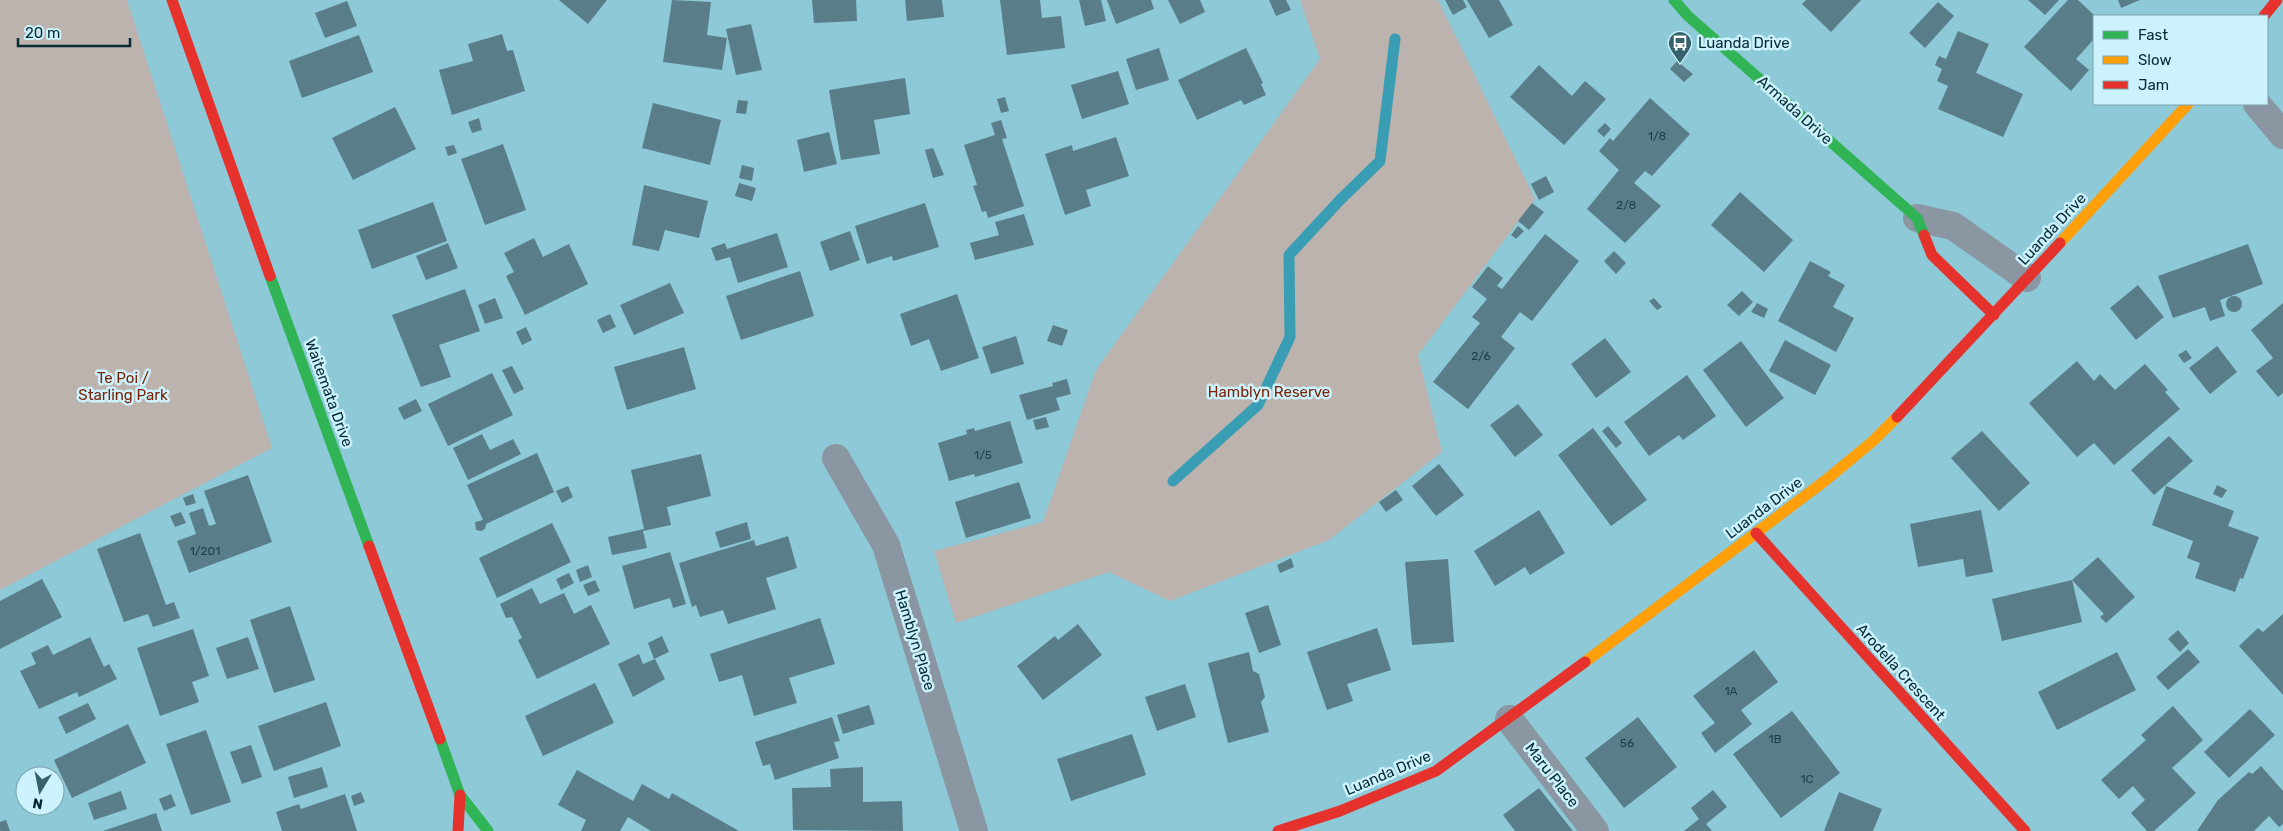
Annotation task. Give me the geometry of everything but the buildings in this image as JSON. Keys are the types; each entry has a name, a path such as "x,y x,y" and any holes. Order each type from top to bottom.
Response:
{"street":[{"name":"Waitemata Drive","path":"172,0 224,152 460,795 488,831"},
{"name":"Armada Drive","path":"1674,0 1688,16 1917,218 1932,255 1994,316"},
{"path":"2265,15 2277,0"},
{"name":"Luanda Drive","path":"1278,831 1340,811 1436,771 1509,719 1826,480 1873,441 1918,398 2187,105"},
{"path":"2258,105 2283,135"},
{"name":"Armada Drive","path":"1917,218 1953,226 2027,278"},
{"name":"Hamblyn Place","path":"836,458 886,544 974,831"},
{"name":"Arodella Crescent","path":"1756,533 2025,831"},
{"name":"Maru Place","path":"1509,719 1595,831"},
{"name":"Waitemata Drive","path":"458,831 460,795"}],"green space":[{"name":"Te Poi / Starling Park","path":"0,0 127,0 272,448 0,590"},
{"name":"Hamblyn Reserve","path":"1300,0 1438,0 1535,199 1418,355 1442,452 1329,540 1170,601 1109,572 956,623 934,551 1043,522 1096,370 1320,59"}],"waterway":[{"path":"1173,481 1258,405 1290,337 1289,255 1340,200 1380,161 1395,39"}],"traffic: fast":[{"path":"1674,0 1688,16 1917,218 1924,235"},
{"path":"270,276 369,546"},
{"path":"440,739 460,795 488,831"}],"traffic: slow":[{"path":"2060,243 2187,105"},
{"path":"1585,662 1826,480 1873,441 1897,417"}],"traffic: jam":[{"path":"172,0 270,276"},
{"path":"2265,15 2277,0"},
{"path":"1924,235 1932,255 1994,315"},
{"path":"1897,417 2060,243"},
{"path":"1756,533 2025,831"},
{"path":"369,546 440,739"},
{"path":"1278,831 1340,811 1436,771 1585,662"},
{"path":"458,831 460,795"}],"place":[{"name":"Luanda Drive","path":"1680,64"}]}
